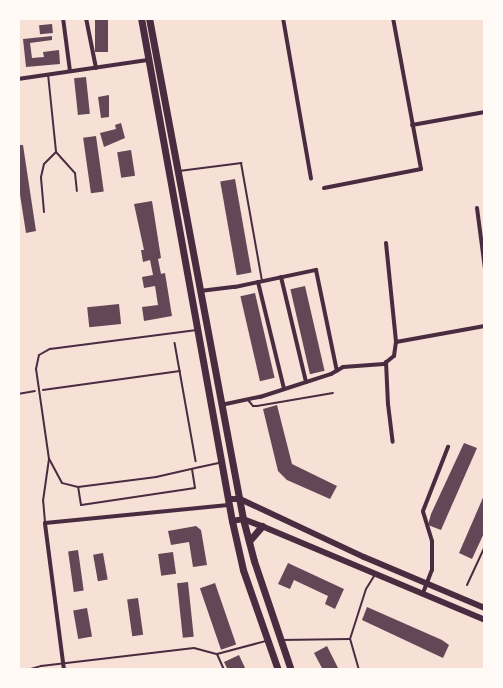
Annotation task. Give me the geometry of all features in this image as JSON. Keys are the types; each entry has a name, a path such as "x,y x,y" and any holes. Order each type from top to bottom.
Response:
{"main road":[{"path":"141,18 232,521 243,570 278,670"},
{"path":"149,18 198,291 243,519 291,670"},
{"path":"229,502 240,499 342,547 485,608"},
{"path":"232,521 243,519 262,526 485,620"},
{"path":"249,541 262,526"}],"street":[{"path":"63,18 70,71"},
{"path":"86,18 96,68"},
{"path":"283,18 311,179"},
{"path":"324,188 421,169 393,18"},
{"path":"18,78 149,60"},
{"path":"412,126 485,112"},
{"path":"477,208 485,270"},
{"path":"221,405 248,400 284,389 344,367 386,362 394,356 396,342 386,243"},
{"path":"198,291 219,290 316,270 337,371"},
{"path":"281,277 306,382"},
{"path":"260,282 284,389"},
{"path":"396,342 485,326"},
{"path":"386,362 393,442"},
{"path":"423,593 432,570 432,542 423,511 448,447"},
{"path":"64,670 45,523 229,502"}],"lane":[{"path":"48,75 56,152 75,173 77,191"},
{"path":"44,212 40,177 44,164 56,152"},
{"path":"177,172 241,163 260,282"},
{"path":"45,523 43,501 48,459 36,369 39,355 50,349 199,329"},
{"path":"248,400 253,406 257,406 333,393"},
{"path":"48,459 62,483 78,487 222,462"},
{"path":"78,487 81,505 195,488 192,469"},
{"path":"467,585 485,546"},
{"path":"359,670 350,639 366,589 375,573"},
{"path":"280,640 350,639"},
{"path":"27,670 63,663 194,648 217,654 266,640"},
{"path":"217,654 224,670"}],"path":[{"path":"175,343 196,461"},
{"path":"18,394 180,371"}],"building":[{"path":"95,18 108,18 108,52 95,52"},
{"path":"52,24 53,33 40,34 39,25"},
{"path":"52,36 52,40 30,43 32,58 44,57 43,52 59,50 60,64 26,67 23,39"},
{"path":"86,77 90,114 78,115 74,78"},
{"path":"109,95 109,117 101,118 98,97"},
{"path":"121,123 125,138 104,147 100,133 116,129 115,125"},
{"path":"96,136 104,191 91,193 83,138"},
{"path":"18,145 23,145 36,231 26,233 18,182"},
{"path":"131,150 135,176 121,178 117,152"},
{"path":"235,179 251,273 237,275 220,182"},
{"path":"152,201 161,258 158,259 161,274 165,273 172,316 144,321 142,307 158,305 155,286 144,288 142,277 153,275 150,260 143,262 141,250 144,250 134,204"},
{"path":"305,286 325,371 310,374 290,289"},
{"path":"255,293 275,378 260,381 240,296"},
{"path":"119,304 121,324 89,327 87,307"},
{"path":"277,405 292,464 337,486 330,499 287,480 278,471 263,409"},
{"path":"464,443 477,448 441,530 428,525"},
{"path":"485,493 485,531 472,559 459,553"},
{"path":"196,526 201,530 207,565 193,567 189,542 171,545 168,531"},
{"path":"78,550 84,591 74,592 68,551"},
{"path":"173,552 176,574 161,576 158,554"},
{"path":"103,553 108,580 98,581 93,555"},
{"path":"288,563 344,589 335,609 325,604 328,596 294,580 290,589 278,584"},
{"path":"188,582 194,637 183,638 177,583"},
{"path":"215,583 236,644 221,650 200,588"},
{"path":"138,598 143,635 132,636 127,600"},
{"path":"367,607 442,640 449,645 443,658 362,620"},
{"path":"87,608 92,637 78,639 73,610"},
{"path":"327,646 339,670 323,670 314,653"},
{"path":"239,655 246,670 228,670 224,662"}]}
